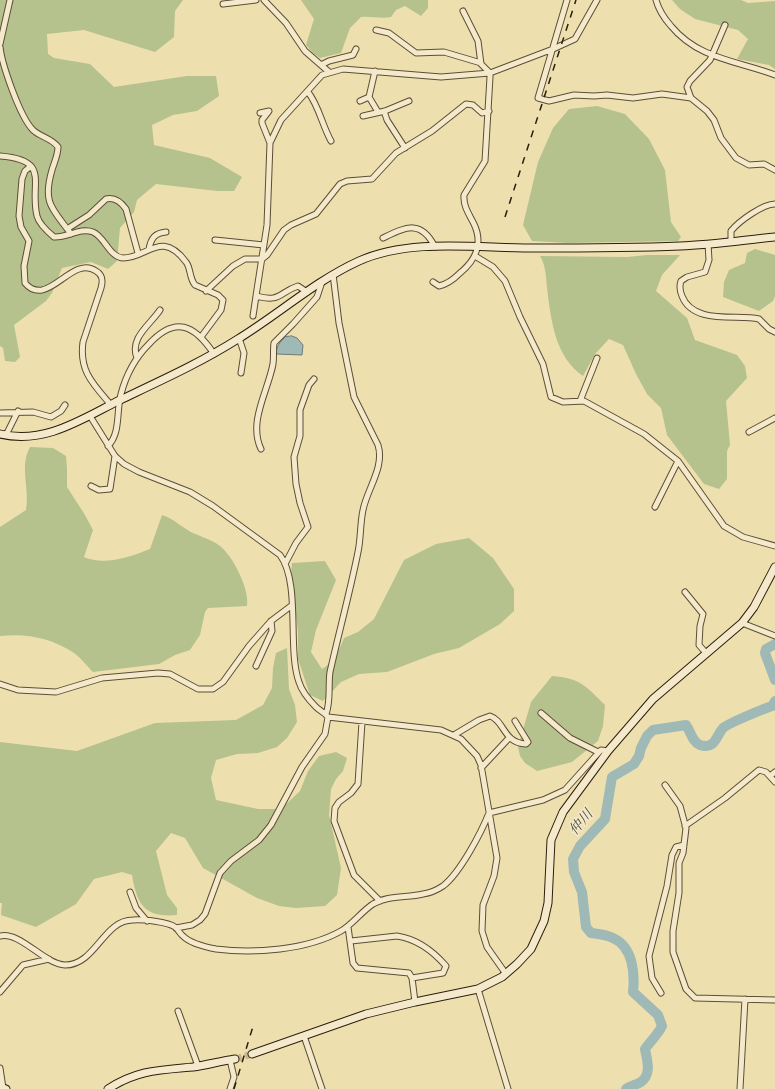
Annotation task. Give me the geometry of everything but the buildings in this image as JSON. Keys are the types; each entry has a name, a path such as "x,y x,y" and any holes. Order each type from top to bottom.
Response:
{"street":[{"path":"10,0 0,45 3,64 26,119 32,129 58,147 49,185 48,200 55,215 71,234"},
{"path":"223,4 256,0"},
{"path":"264,0 286,24 305,51 329,72"},
{"path":"567,0 554,49 538,98 548,101 574,95 607,95 633,98 662,94 691,98"},
{"path":"253,316 267,225 270,143 281,120 322,75 343,69 441,77 490,73 554,49 575,39 597,0"},
{"path":"656,0 658,10 681,38 701,51 775,75"},
{"path":"463,11 478,41 481,63"},
{"path":"725,26 707,64 690,81 687,87 691,98 707,111 714,120 721,138 736,158 749,165 764,164 775,170"},
{"path":"376,30 389,33 416,53 444,52 481,63 490,73 486,161 464,195 467,212 475,228 475,256 449,283 440,286 433,282"},
{"path":"321,65 329,61 353,55 356,49"},
{"path":"375,71 370,97 378,112"},
{"path":"308,92 314,100 325,130 331,141"},
{"path":"360,101 370,97"},
{"path":"363,116 384,111 409,101"},
{"path":"206,291 233,266 245,259 262,259 267,255 284,230 316,214 340,184 348,181 372,179 387,160 432,132 466,104 473,105 483,113 489,111"},
{"path":"260,113 270,111 262,120 262,123 270,143"},
{"path":"384,111 387,120 405,148"},
{"path":"0,156 17,159 31,166 36,180 38,219 54,237 60,238 79,232 93,232 100,237 118,257 127,257 149,249 165,247 179,254 188,264 192,282 197,287 220,297 223,305 201,337"},
{"path":"31,166 25,171 22,179 19,216 20,224 29,243 24,266 24,281 28,287 39,290 50,287 70,273 80,269 92,269 101,275 101,288 83,342 82,351 86,374 111,405"},
{"path":"67,229 89,215 106,199 117,200 126,209 138,254"},
{"path":"731,242 731,231 735,227 746,218 770,205 775,204"},
{"path":"383,238 401,229 414,227 419,228 431,238 435,247"},
{"path":"149,249 151,240 154,236 166,232"},
{"path":"3,435 39,436 90,416 119,400 214,354 333,274 367,257 388,251 435,247 681,246 775,237"},
{"path":"215,240 264,245"},
{"path":"708,244 708,268 705,272 688,277 681,281 680,288 683,299 693,310 722,318 759,319 769,329 775,332"},
{"path":"475,256 493,267 506,281 520,317 543,364 551,397 563,402 586,402 644,434 678,461 724,526 743,537 775,546"},
{"path":"176,928 192,925 200,920 205,914 220,873 231,861 256,843 271,825 302,767 325,734 329,701 328,686 330,672 359,550 363,508 376,472 380,454 378,445 354,397 339,323 333,274"},
{"path":"261,449 257,432 258,420 273,365 274,343 294,324 317,297 322,282"},
{"path":"256,296 277,298 298,286 307,292"},
{"path":"137,358 134,349 137,338 160,310"},
{"path":"108,446 115,436 119,400 125,382 137,358 157,335 171,327 183,328 201,337 214,354"},
{"path":"239,338 244,353 241,373"},
{"path":"580,401 597,358"},
{"path":"285,564 296,543 308,527 296,484 294,453 300,436 300,410 309,385 314,379"},
{"path":"0,413 33,412 51,417 61,411 65,405"},
{"path":"3,435 18,412"},
{"path":"90,416 115,456 132,469 190,492 213,506 276,552 285,564 290,586 298,682 306,697 327,715 362,722 441,730 461,739 477,756 481,768 497,858 494,876 483,905 482,931 488,947 506,974"},
{"path":"749,432 775,418"},
{"path":"91,486 99,490 110,489 115,456"},
{"path":"655,508 678,461"},
{"path":"252,1054 366,1014 478,989 506,974 517,964 530,949 544,921 548,903 551,840 558,822 608,751 653,699 742,623 754,607 775,567"},
{"path":"685,592 703,614 700,626 699,645 706,653"},
{"path":"0,684 18,690 56,692 102,678 158,673 170,674 198,689 212,689 223,682 249,646 272,621 291,606"},
{"path":"256,666 272,631 272,621"},
{"path":"742,623 775,636"},
{"path":"541,713 570,738 598,752"},
{"path":"454,735 479,720 490,716 494,718 509,738 526,744 528,742 515,721"},
{"path":"362,722 358,784 351,793 339,802 335,808 334,821 354,875 380,900"},
{"path":"481,768 509,738"},
{"path":"489,813 543,800 565,790 598,752 602,749 608,751"},
{"path":"685,826 725,798 755,772 762,770 775,782"},
{"path":"770,776 775,772"},
{"path":"665,785 680,806 685,826 684,845 679,863 679,893 672,940 673,952 686,989 696,998 775,1000"},
{"path":"0,936 12,937 49,959 62,964 72,964 86,957 109,931 120,923 132,920 168,924 176,928 185,938 201,946 230,950 258,950 299,945 330,936 348,927 372,904 380,900 424,894 442,887 460,865 483,828 489,813"},
{"path":"661,993 652,978 649,956 667,886 672,855 676,847 684,845"},
{"path":"130,892 136,908 147,921"},
{"path":"348,927 353,963 357,968 409,973 412,978 415,1002"},
{"path":"351,941 397,936 413,939 428,949 446,966 443,973 412,978"},
{"path":"0,992 23,965 49,959"},
{"path":"478,989 508,1089"},
{"path":"740,1089 745,999"},
{"path":"178,1011 198,1066"},
{"path":"304,1036 322,1089"},
{"path":"108,1089 132,1076 146,1072 198,1066 233,1059 234,1077 230,1089"},
{"path":"0,1068 3,1088"}],"green space":[{"path":"0,0 183,0 175,11 174,37 155,52 84,30 47,34 48,54 54,58 90,64 114,87 187,76 216,76 219,96 197,111 173,115 152,125 154,145 210,158 242,177 234,191 217,191 156,184 137,200 134,212 120,228 117,261 108,269 91,262 62,268 52,293 46,301 14,325 20,357 15,362 5,361 3,348 0,346"},
{"path":"301,0 428,0 428,8 421,16 405,6 396,10 391,17 361,17 350,28 341,53 320,58 306,45 314,19"},
{"path":"672,0 741,0 748,3 775,1 775,69 769,65 737,59 748,39 738,30 695,19 680,9"},
{"path":"597,106 625,114 649,139 665,170 671,222 681,237 678,241 568,243 532,241 523,225 538,162 553,128 569,109"},
{"path":"755,249 775,255 775,296 773,301 759,311 723,297 724,282 729,270 745,263 747,253"},
{"path":"647,255 680,255 662,275 656,291 687,318 695,340 737,355 745,366 747,378 726,401 730,445 727,451 727,479 719,489 704,484 667,435 661,408 647,394 623,345 609,339 595,354 583,376 566,359 556,337 550,313 545,268 540,256 627,257"},
{"path":"30,447 53,448 66,456 67,487 93,530 84,557 92,560 108,561 134,555 150,549 162,515 166,516 190,531 216,543 225,551 240,574 246,591 247,606 208,608 205,612 200,635 190,650 175,655 159,664 93,672 77,655 48,640 19,635 0,636 0,527 26,510 27,494 25,462"},
{"path":"469,538 493,558 514,589 514,611 500,624 459,648 434,654 387,672 359,674 341,682 323,701 310,695 298,659 298,632 291,573 292,563 325,561 336,580 316,630 311,652 322,669 333,659 344,638 358,632 374,619 404,560 436,544"},
{"path":"287,648 289,689 295,705 297,722 287,738 277,747 258,753 237,754 216,760 211,778 216,800 258,809 281,809 300,791 308,771 319,756 336,752 347,758 343,771 336,779 331,789 329,815 341,868 337,895 325,906 296,908 279,906 257,898 203,868 185,838 171,833 156,851 167,895 177,908 177,915 157,914 150,912 140,902 132,875 122,872 94,879 76,904 36,927 1,915 0,742 77,751 155,723 236,720 263,705 272,688 273,668 276,653"},
{"path":"552,676 576,681 582,684 598,698 605,705 603,726 598,741 572,762 537,771 525,763 520,756 518,747 531,702"}],"water":[{"path":"292,336 297,338 303,345 302,355 276,354 281,341 285,337"}],"waterway":[{"name":"仲川","path":"775,644 766,649 765,653 775,680"},
{"name":"仲川","path":"626,1089 641,1082 647,1075 648,1062 645,1049 662,1026 658,1015 633,992 633,969 629,954 625,948 620,942 611,937 591,933 586,927 582,892 574,872 573,859 580,846 605,819 612,777 634,764 647,736 653,730 686,725 697,744 709,746 723,728 772,706 775,701"},
{"name":"仲川","path":"772,706 775,709"}],"tunnel":[{"path":"235,1059 252,1054"}],"railway":[{"path":"505,217 576,0"},
{"path":"234,1089 254,1023"}]}
